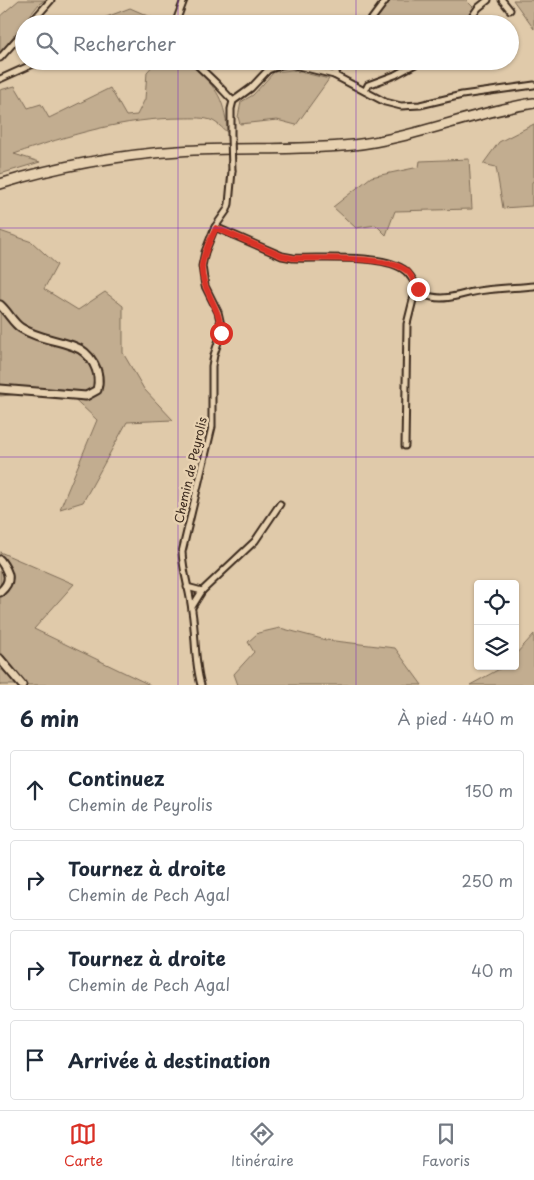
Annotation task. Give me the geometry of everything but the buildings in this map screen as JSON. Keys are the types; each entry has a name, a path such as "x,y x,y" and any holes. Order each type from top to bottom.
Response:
{"main road":[{"path":"0,184 62,167 141,154 216,149 317,148 356,145 410,133 483,113 534,103"}],"street":[{"path":"38,15 51,0"},
{"path":"178,15 184,0"},
{"path":"375,15 386,0"},
{"path":"473,15 488,0"},
{"path":"502,0 510,10"},
{"path":"0,58 15,41"},
{"path":"0,79 20,70"},
{"path":"202,70 233,101 251,88 268,70"},
{"path":"316,70 334,75 386,102 400,106 420,105 462,95 534,85"},
{"path":"334,75 337,70"},
{"path":"365,91 368,85 404,70"},
{"name":"Chemin de Peyrolis","path":"201,685 198,673 192,607 183,567 183,544 212,427 212,366 221,333 221,325 218,312 205,286 202,266 205,252 229,204 232,170 231,109 233,101"},
{"path":"216,228 282,256 293,258 376,260 401,267 409,272 420,292 430,297 444,298 482,291 534,286"},
{"path":"405,446 407,324 414,292 418,289"},
{"path":"0,306 20,328 38,337 73,346 82,351 91,360 98,372 99,383 97,390 86,396 0,390"},
{"path":"192,607 202,591 255,541 280,504"},
{"path":"0,560 7,568 10,576 8,584 0,592"},
{"path":"187,587 202,591"},
{"path":"0,659 22,685"}],"shaded area":[{"path":"19,0 45,0 30,15 15,15 15,34 0,53 0,16"},
{"path":"391,0 466,0 474,8 470,15 379,15"},
{"path":"513,0 534,0 534,29"},
{"path":"130,8 146,15 112,15"},
{"path":"149,70 197,70 217,92 224,109 228,133 215,122 202,118 161,119 118,124 55,140 14,154 40,162 0,174 0,90 15,86 28,108 41,104 49,118 110,88 126,116 137,115 145,99 147,72"},
{"path":"292,70 329,79 296,125 277,120 240,124 238,117 241,102 253,95 274,72"},
{"path":"534,124 532,206 503,208 496,167 483,164 499,142"},
{"path":"469,159 472,209 395,211 386,235 376,225 356,228 333,207 371,177 419,167 420,161"},
{"path":"0,231 32,242 57,265 44,289 78,310 105,292 123,306 123,353 144,389 173,420 127,422 83,502 60,509 97,420 65,390 0,396"},
{"path":"0,552 74,584 34,629 150,685 0,685"},
{"path":"280,628 326,640 395,648 422,685 238,685 234,674 254,652 248,642 258,633"},
{"path":"534,634 534,685 470,685 498,670 519,670 519,651"}],"route":[{"path":"221,333 218,312 205,286 202,266 205,252 216,228 282,256 293,258 376,260 401,267 409,272 418,289"}]}
